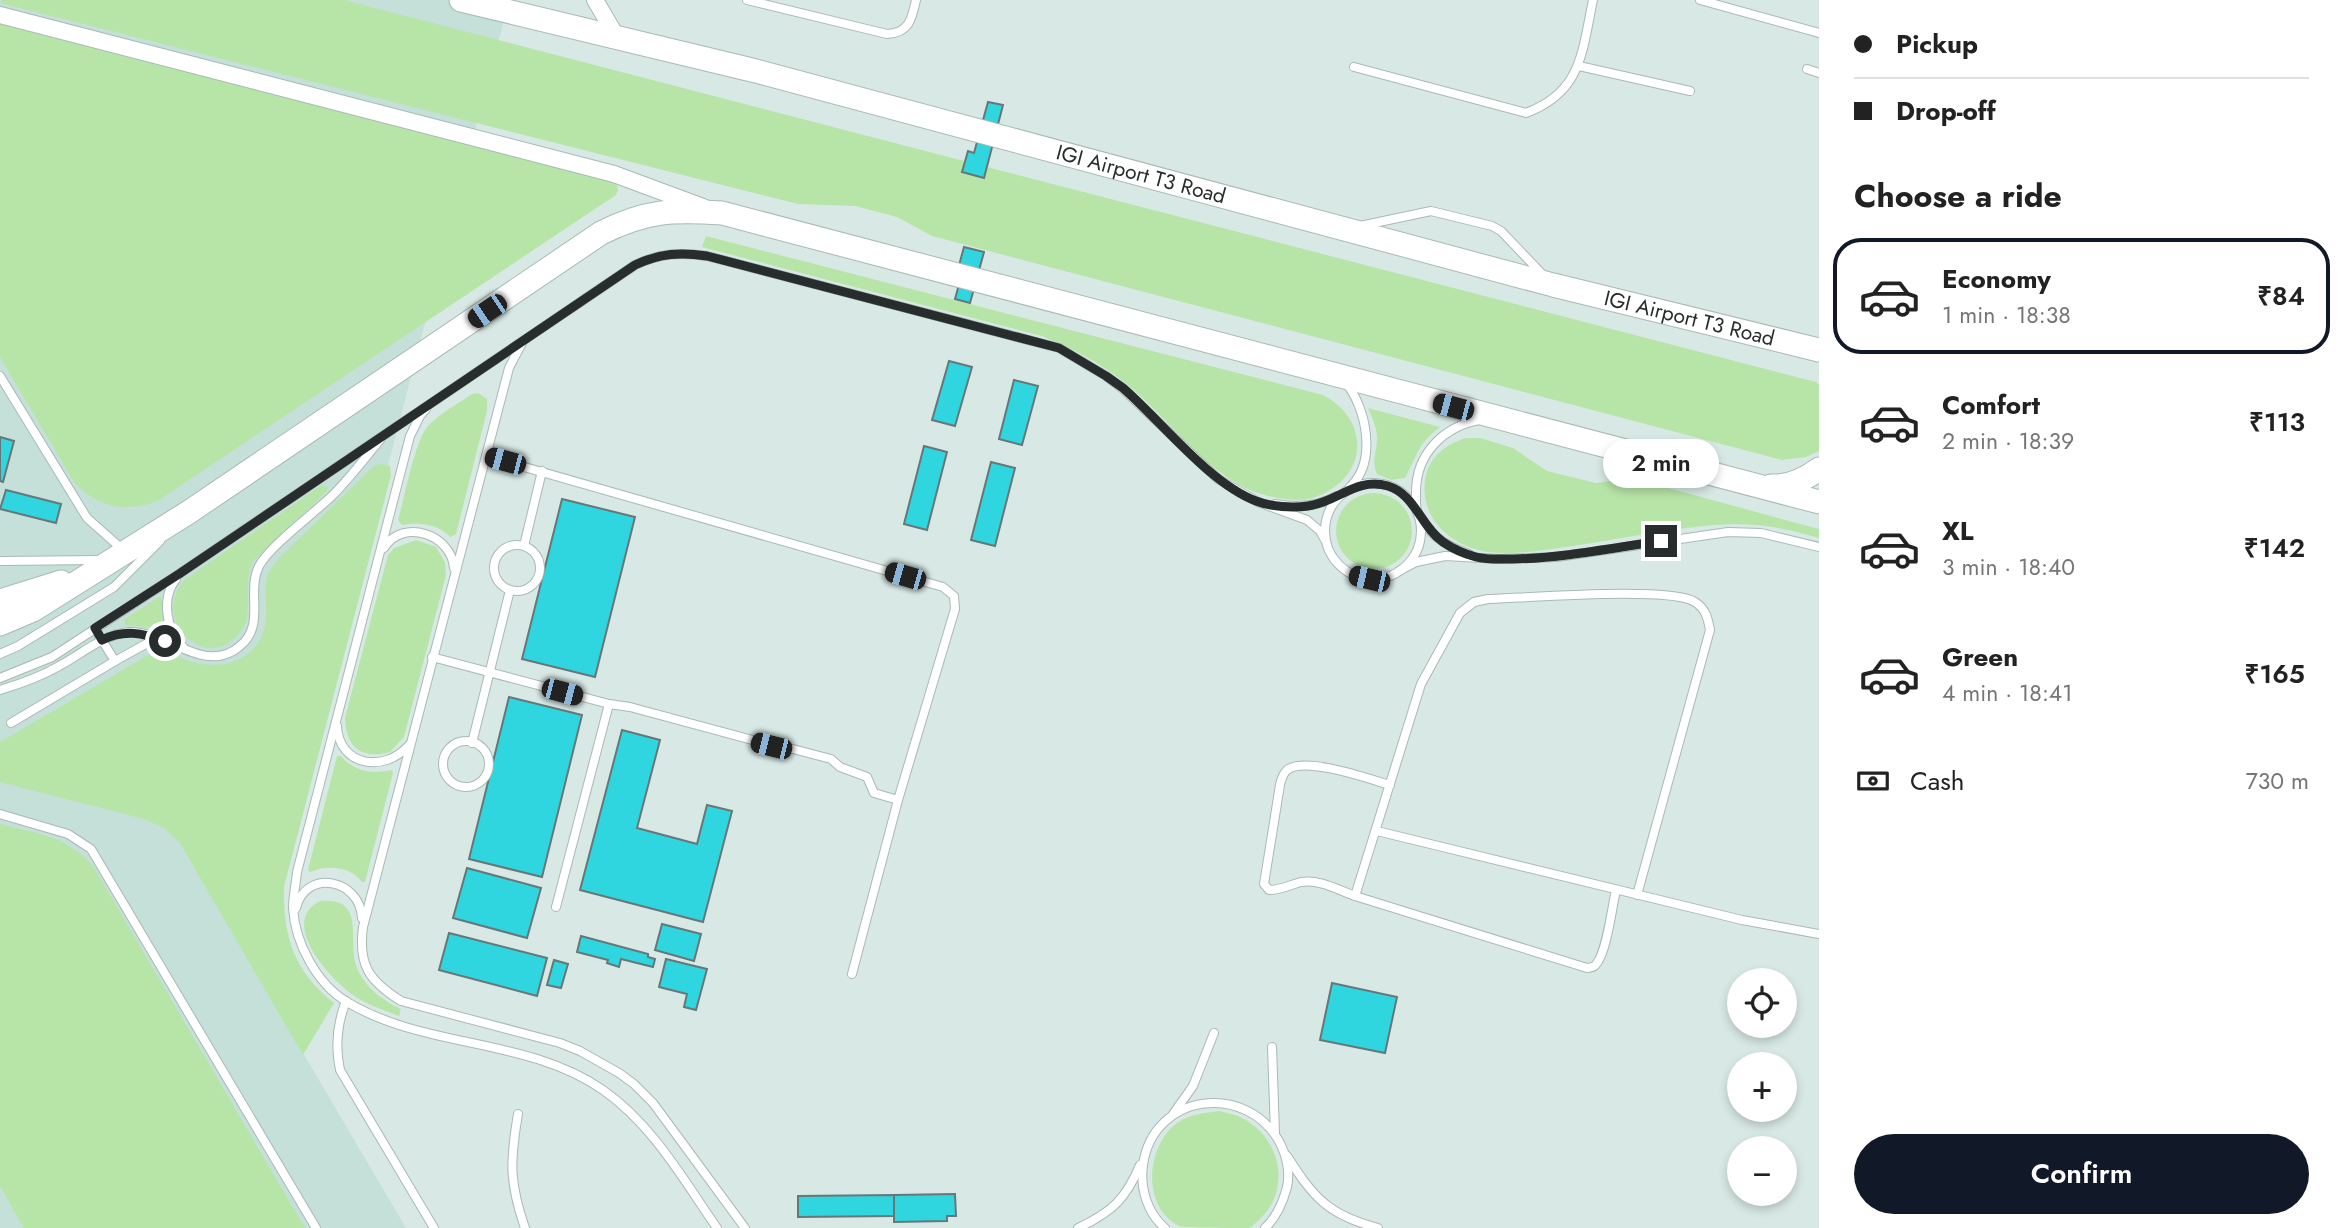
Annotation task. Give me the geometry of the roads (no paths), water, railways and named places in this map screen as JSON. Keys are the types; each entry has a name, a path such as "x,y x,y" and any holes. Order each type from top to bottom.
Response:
{"main road":[{"name":"IGI Airport T3 Road","path":"467,1 756,71 1553,285 1819,350"},
{"path":"0,624 33,610 189,512 601,233 626,220 653,213 682,211 722,214 1819,502"},
{"path":"1792,343 1819,358"},
{"path":"1755,485 1780,487 1805,480 1819,469"},
{"path":"0,601 39,590 112,560"}],"street":[{"path":"595,0 618,39"},
{"path":"0,15 614,174 722,214"}],"lane":[{"path":"747,0 887,34 897,34 912,18 916,0"},
{"path":"1354,67 1526,113 1545,106 1558,96 1579,66 1593,0"},
{"path":"1700,0 1819,33"},
{"path":"1579,66 1690,91"},
{"path":"1807,69 1819,73"},
{"path":"1343,229 1436,211 1492,226 1501,231 1553,285"},
{"path":"0,678 52,657 635,265 652,257 669,254 707,256 1059,348 1123,388 1218,479 1258,502 1307,520 1320,531 1340,567 1369,579 1385,578 1416,562 1438,557 1512,559 1558,556 1728,531 1761,533 1819,547"},
{"path":"363,927 509,368 519,347 529,336"},
{"path":"1325,540 1328,512 1335,500 1359,478 1363,470 1365,430 1352,390 1345,382 1332,375"},
{"path":"0,376 112,560"},
{"path":"432,402 419,416 410,436 298,872 293,906 299,939 315,969 346,1001 392,1023 516,1053 546,1063 574,1073 602,1089 638,1119 655,1139 717,1228"},
{"path":"1399,571 1410,562 1421,538 1416,485 1424,456 1444,435 1473,421 1501,419"},
{"path":"0,690 36,678 111,636 133,632 146,634 201,655 217,656 240,647 252,630 256,617 256,581 260,564 334,494 389,430"},
{"path":"486,456 771,537 949,591 954,596 955,609 898,800 852,974"},
{"path":"523,547 542,471"},
{"path":"1258,502 1309,506 1329,500 1361,484 1378,483 1394,488 1407,497 1423,522 1441,540 1454,549 1478,558"},
{"path":"0,653 18,646 114,587 189,512"},
{"path":"381,553 387,542 404,533 417,532 432,536 443,542 450,552 454,561 454,575"},
{"path":"512,546 523,547 533,552 538,559 539,574 531,586 524,590 510,590 498,582 495,561 504,549 512,546"},
{"path":"2,561 112,560"},
{"path":"179,574 168,592 168,616 173,636 188,651"},
{"path":"472,743 510,590"},
{"path":"1355,896 1421,684 1460,613 1474,602 1489,599 1652,594 1686,598 1696,602 1708,618 1710,630 1637,895"},
{"path":"95,628 115,661"},
{"path":"11,723 150,641 165,641"},
{"path":"432,657 776,747 793,748 831,760 840,767 867,778 874,793 898,800"},
{"path":"556,907 609,704"},
{"path":"337,722 340,742 362,761 384,762 396,758 411,743"},
{"path":"461,742 472,743 482,748 487,755 488,770 485,777 474,786 459,786 447,778 444,757 453,745 461,742"},
{"path":"1390,785 1315,765 1293,767 1286,771 1271,828 1264,884 1269,890 1279,890 1302,882 1314,882 1587,968 1598,963 1616,890"},
{"path":"0,814 59,830 81,840 91,849 316,1228"},
{"path":"1377,831 1742,920 1819,934"},
{"path":"295,921 301,894 312,886 321,883 336,884 348,889 357,898 362,910 361,954 365,967 379,986 401,1001 560,1043 600,1062 634,1084 653,1103 745,1228"},
{"path":"346,1001 340,1016 337,1041 340,1070 434,1228"},
{"path":"1079,1228 1120,1202 1131,1187 1155,1133 1194,1086 1214,1033"},
{"path":"1272,1047 1275,1133"},
{"path":"1171,1116 1192,1106 1215,1102 1238,1106 1259,1116 1275,1133 1303,1181 1318,1198 1334,1212 1353,1222 1378,1228"},
{"path":"518,1114 511,1168 513,1189 526,1228"},
{"path":"1145,1153 1142,1179 1147,1203 1165,1228"},
{"path":"1265,1228 1283,1202 1289,1178 1286,1154"}]}
